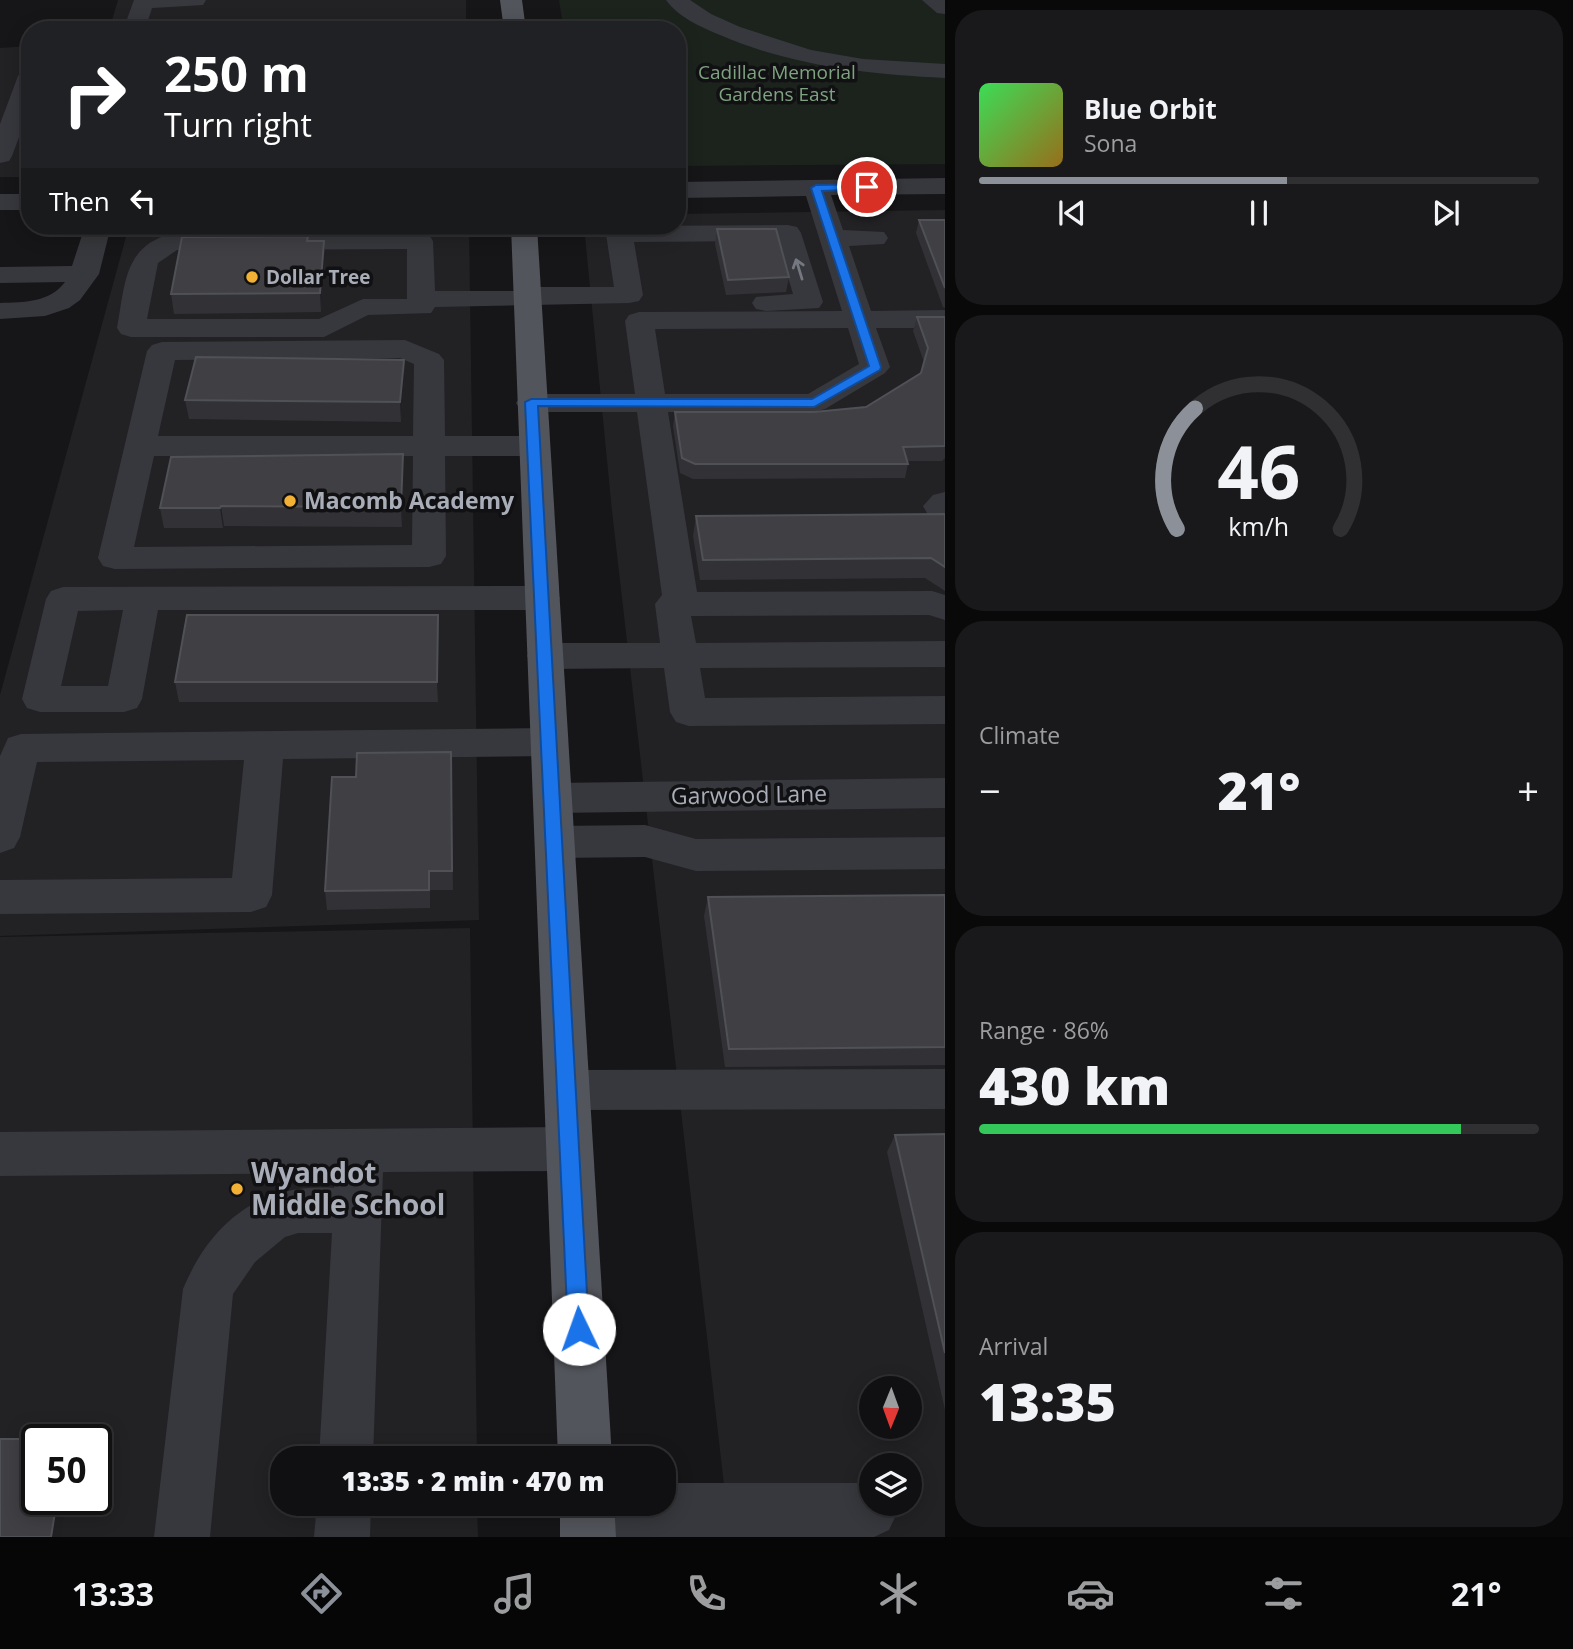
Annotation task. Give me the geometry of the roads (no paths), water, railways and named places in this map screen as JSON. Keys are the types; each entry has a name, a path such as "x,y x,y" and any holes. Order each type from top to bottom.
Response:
{"main road":[{"path":"511,0 514,21"},
{"path":"524,235 584,1446"}],"street":[{"path":"137,21 143,1 195,0"},
{"path":"677,0 692,15 750,40 822,62 945,71"},
{"path":"933,0 945,8"},
{"path":"0,156 21,100"},
{"path":"686,190 945,186"},
{"path":"531,402 814,403 875,367 816,188"},
{"path":"736,189 748,233"},
{"path":"0,202 21,202"},
{"path":"421,299 629,295 648,304 809,302 788,233 686,233"},
{"path":"0,311 37,311 65,301 85,274 96,235"},
{"path":"619,235 629,295"},
{"path":"832,238 875,238"},
{"path":"420,241 421,299 421,307 363,307 324,328 131,328 145,260 171,242 420,241"},
{"path":"0,275 85,274"},
{"path":"681,604 639,321 945,319"},
{"path":"405,349 429,360 429,556 115,558 141,446 162,351 405,349"},
{"path":"141,446 533,446"},
{"path":"143,599 542,598"},
{"path":"945,608 932,603 672,604 689,712 945,710"},
{"path":"545,656 945,654"},
{"path":"0,837 21,748 549,742"},
{"path":"0,897 251,895 265,745"},
{"name":"Garwood Lane","path":"553,798 945,793"},
{"path":"555,842 645,841 696,855 945,853"},
{"path":"567,1090 945,1089"},
{"path":"0,1154 570,1149"},
{"path":"347,1446 360,1152"},
{"path":"182,1537 208,1289 223,1261 248,1234 281,1214 311,1210 357,1213"},
{"path":"587,1517 859,1511"},
{"path":"342,1537 343,1516"}],"place":[{"name":"Dollar Tree","path":"252,277"},
{"name":"Macomb Academy","path":"290,501"},
{"name":"Wyandot Middle School","path":"237,1189"}],"park label":[{"name":"Cadillac Memorial Gardens East","path":"777,83"}]}
